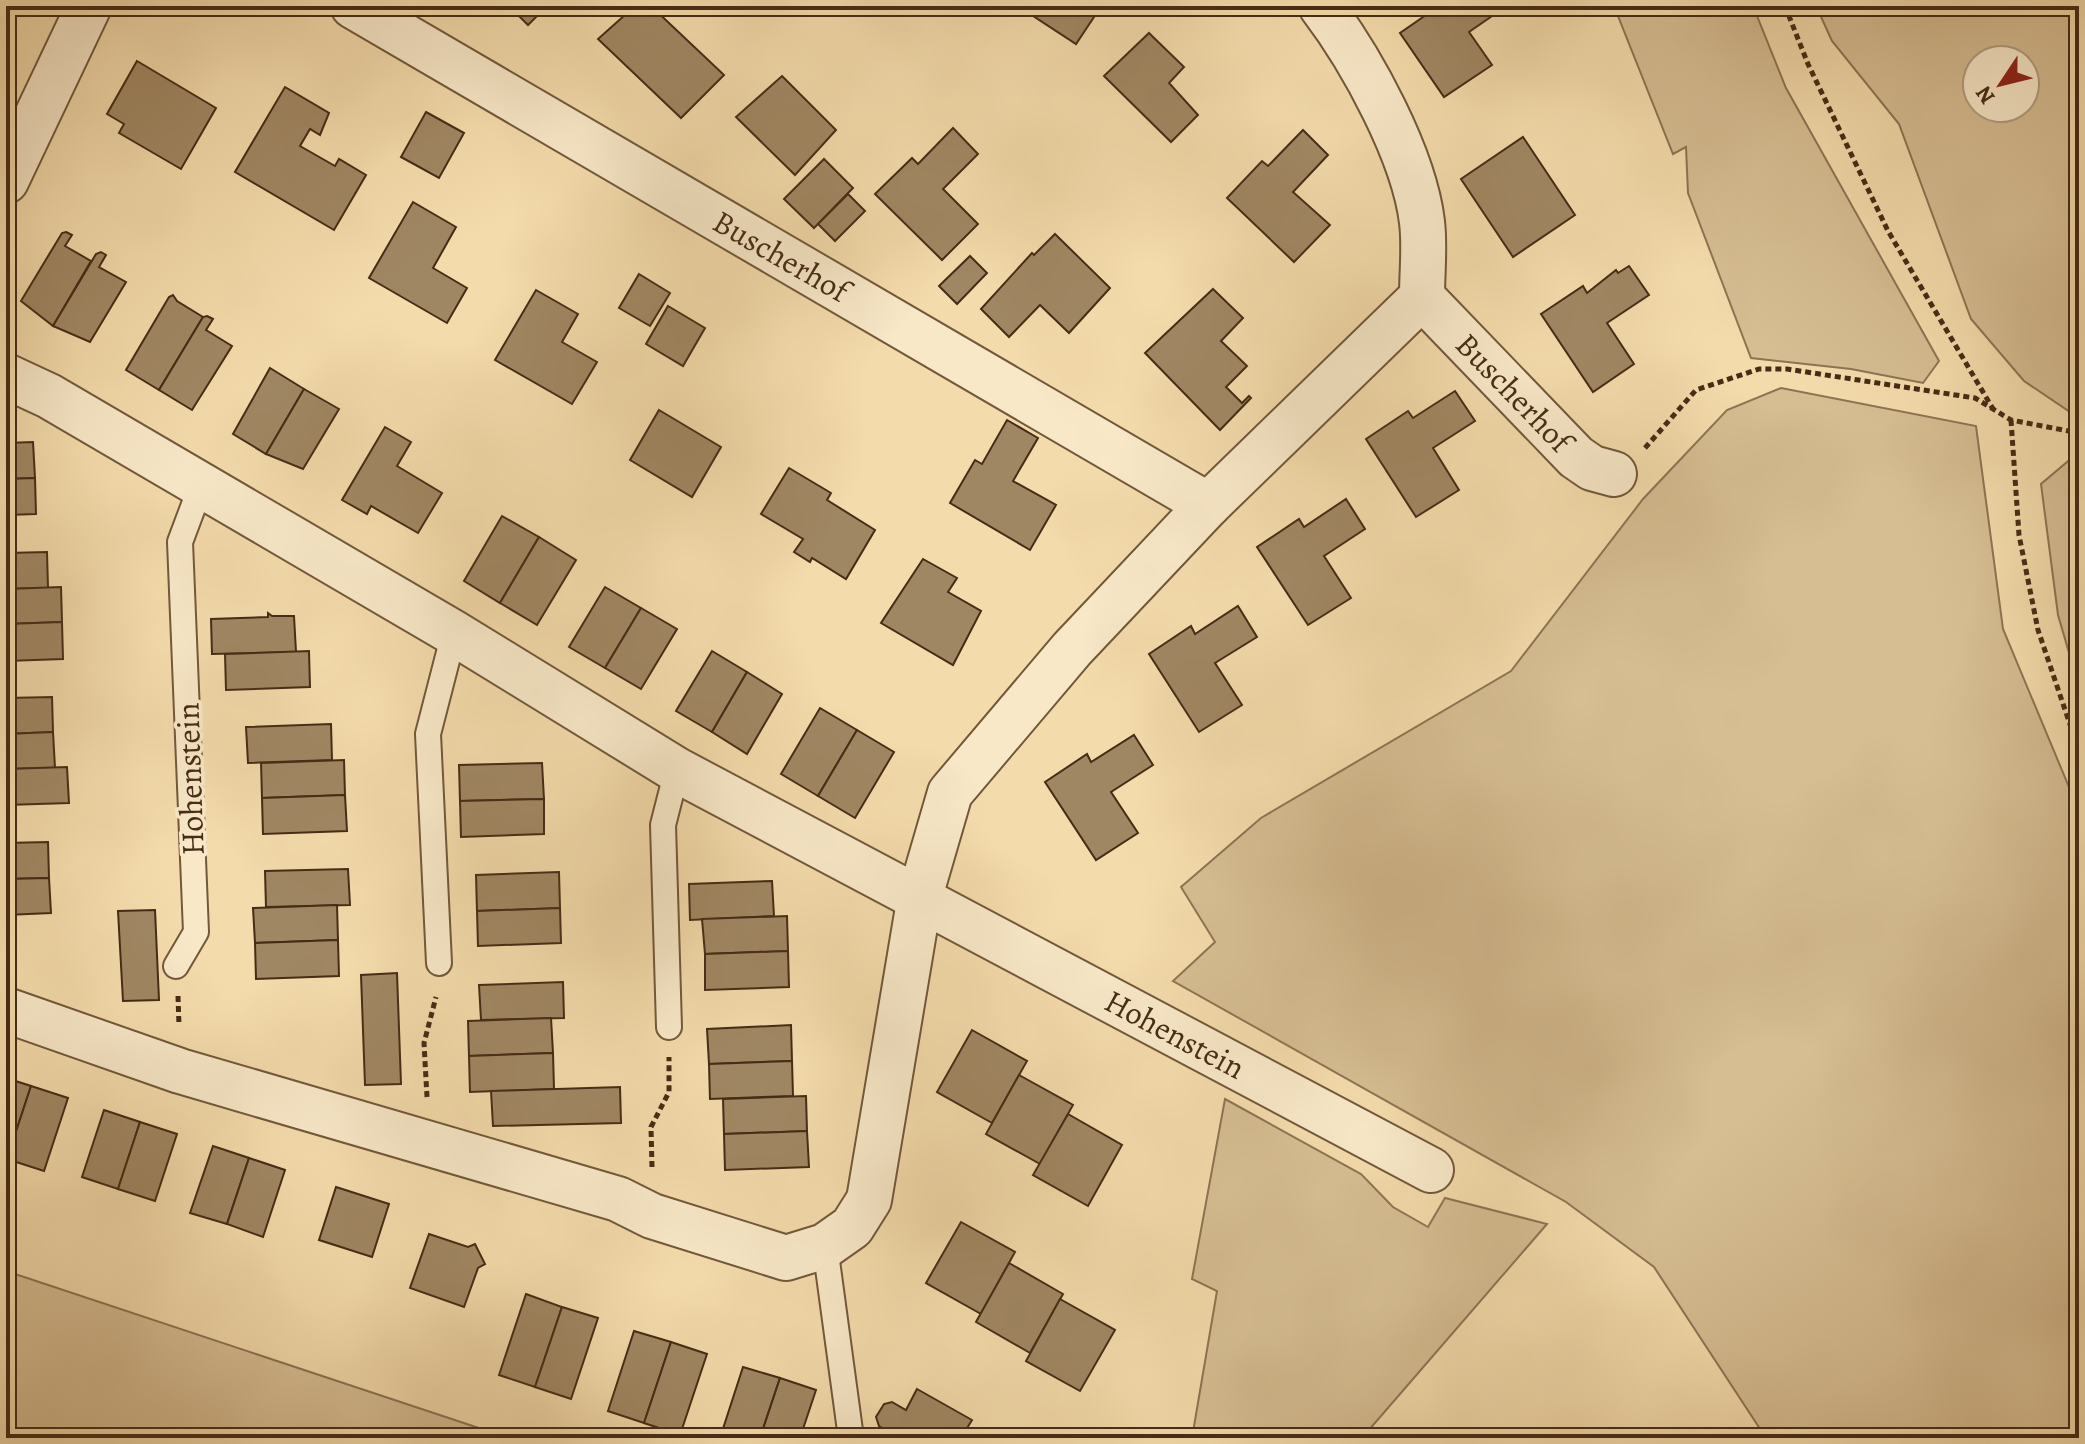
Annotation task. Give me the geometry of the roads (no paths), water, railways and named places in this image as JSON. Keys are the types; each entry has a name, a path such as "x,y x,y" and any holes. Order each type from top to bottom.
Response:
{"street":[{"path":"6,181 89,6"},
{"name":"Buscherhof","path":"353,6 1208,505"},
{"path":"6,1010 180,1071 618,1199 652,1216 786,1258 825,1246 852,1227 869,1200 920,896 950,793 1072,649 1208,505 1422,297 1422,222 1404,153 1339,29 1321,6"},
{"name":"Buscherhof","path":"1422,297 1576,457 1592,468 1614,474"},
{"name":"Hohenstein","path":"6,376 49,396 454,633 677,770 920,896 1431,1170"}],"lane":[{"name":"Hohenstein","path":"176,966 196,932 180,542 201,486"},
{"path":"439,974 428,734 454,633"},
{"path":"669,1027 663,825 677,770"},
{"path":"825,1246 851,1438"}]}
